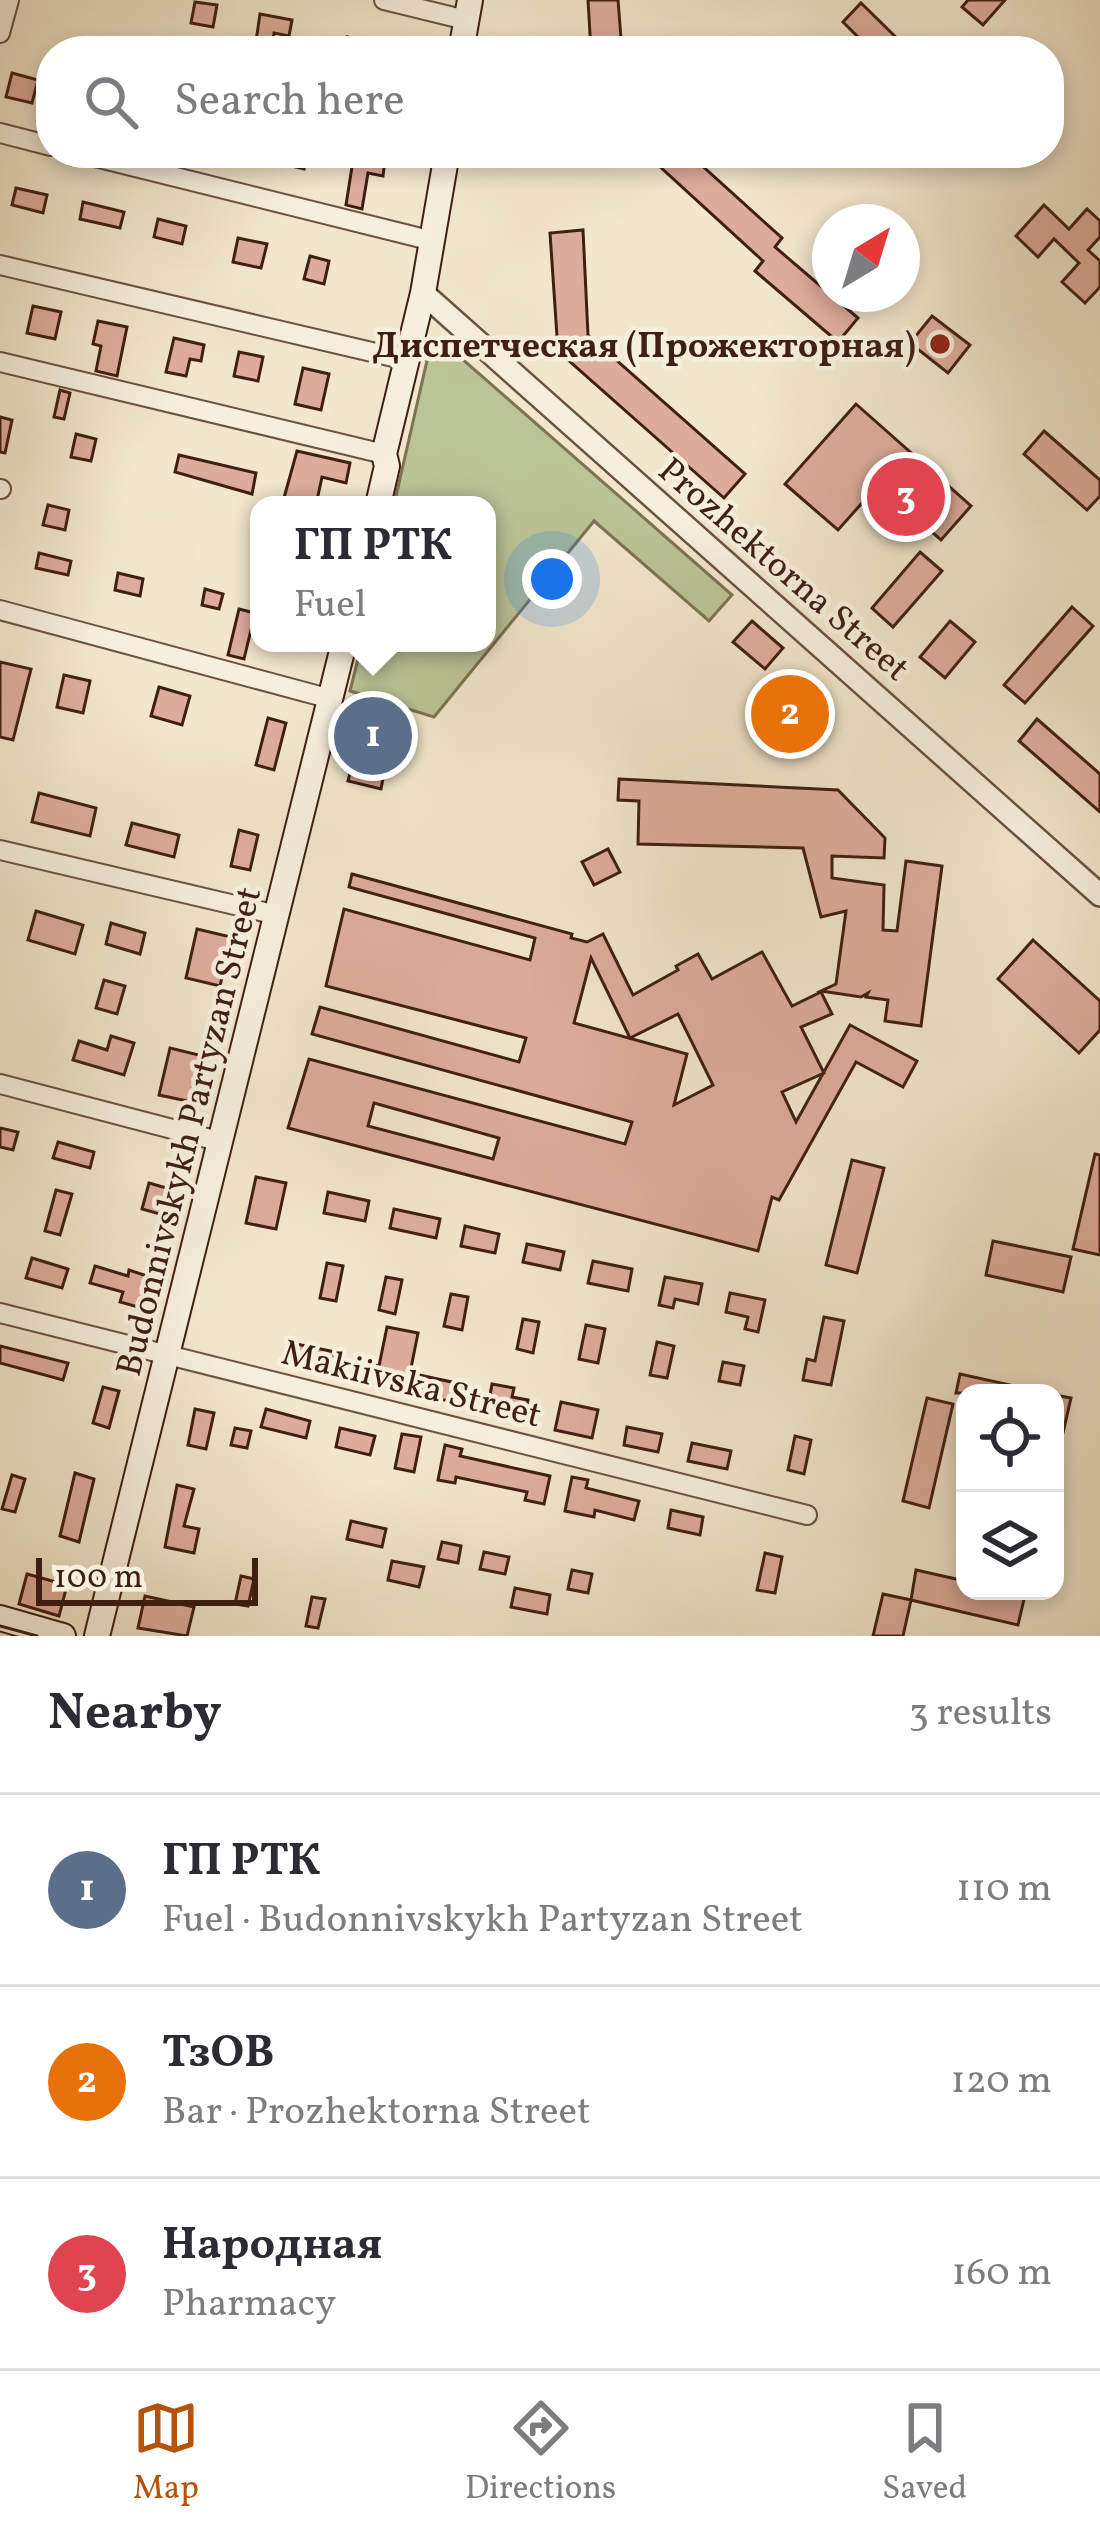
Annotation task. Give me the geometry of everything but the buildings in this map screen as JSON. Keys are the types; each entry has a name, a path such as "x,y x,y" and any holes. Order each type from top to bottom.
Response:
{"main road":[{"path":"380,496 387,466 384,454 423,293 445,168"},
{"name":"Budonnivskykh Partyzan Street","path":"97,1636 342,652"},
{"path":"0,1618 63,1636"}],"street":[{"path":"0,33 9,0"},
{"path":"384,0 468,10"},
{"path":"0,133 36,142"},
{"path":"139,168 433,242"},
{"path":"0,265 406,360"},
{"name":"Prozhektorna Street","path":"423,293 1100,895"},
{"path":"0,362 384,454"},
{"path":"0,610 331,699"},
{"path":"0,850 278,915"},
{"path":"0,1084 218,1141"},
{"name":"Makiivska Street","path":"0,1313 807,1515"}],"green space":[{"path":"431,343 444,343 732,595 709,621 594,521 496,641 496,496 396,496"},
{"path":"360,652 487,652 434,717 350,691"}],"tram line":[{"path":"0,1626 37,1636"}],"place":[{"name":"Диспетческая (Прожекторная)","path":"940,344"},
{"name":"Народная","path":"906,497"},
{"name":"ТзОВ","path":"790,714"},
{"name":"ГП РТК","path":"373,736"}]}
